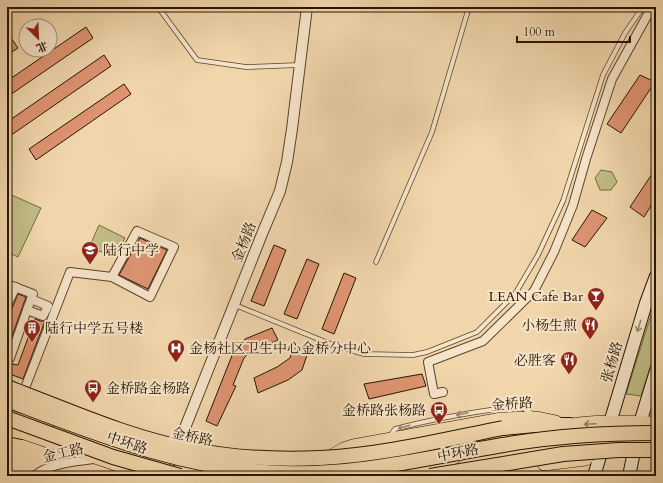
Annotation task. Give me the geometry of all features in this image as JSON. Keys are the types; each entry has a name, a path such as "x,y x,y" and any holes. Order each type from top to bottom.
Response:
{"highway":[{"path":"7,387 144,441 176,451 208,459 257,467 315,469"},
{"name":"中环路","path":"7,400 118,441 174,458 227,468 282,474 315,469 338,472 393,466 505,445 563,437 620,433 656,433"},
{"name":"中环路","path":"7,416 113,457 180,476"},
{"path":"99,422 193,450 227,455 288,459 321,458 390,450 503,428 536,425 570,425"},
{"path":"7,430 22,432"},
{"name":"中环路","path":"430,476 563,454 618,450 656,450"}],"main road":[{"name":"张杨路","path":"594,476 646,303 656,276"},
{"path":"629,476 640,423 656,371"},
{"name":"金桥路","path":"7,382 32,390 63,412"},
{"name":"金桥路","path":"7,396 63,412 86,422 176,451 228,461 315,469 413,456 519,437 570,425 610,422 656,423"},
{"path":"7,416 50,427 154,462 165,460 176,451"},
{"name":"金桥路","path":"315,469 334,453 344,449 502,419 537,418 570,425"},
{"path":"7,423 22,432 151,476"},
{"path":"447,476 477,460 488,456 604,440 622,435 640,423"},
{"path":"599,458 619,446 636,442 656,441"},
{"path":"372,476 387,474 394,471 413,456"},
{"path":"467,476 561,461 633,456 656,456"},
{"path":"329,476 352,465"},
{"path":"167,476 173,472 188,470 220,476"}],"street":[{"name":"金杨路","path":"163,476 176,451 280,191 288,155 307,7"},
{"path":"443,392 434,394 428,362 482,341 534,291 554,252 573,205 612,79 652,7"},
{"path":"25,388 70,272 112,277 150,297 174,247 136,231 112,277"},
{"path":"7,284 33,294 10,358 7,357"},
{"path":"7,305 16,287"},
{"path":"27,310 43,316 48,306 31,299"},
{"name":"金工路","path":"34,476 38,472 64,463 98,459 123,452"}],"lane":[{"path":"158,7 197,60 246,67 300,65"},
{"path":"376,262 432,132 469,7"},
{"path":"234,305 333,345 364,354 413,355 427,352 477,332 515,294 538,255 563,201 603,75 625,33 642,7"}],"shaded area":[{"path":"601,170 612,172 617,182 611,190 600,190 595,178"},
{"path":"7,193 41,208 18,257 7,252"},
{"path":"99,225 125,238 115,256 89,248"},
{"path":"656,299 656,349 641,396 626,394"}],"building":[{"path":"86,27 93,38 7,97 7,81 41,58 58,58 58,46"},
{"path":"7,32 18,48 7,55"},
{"path":"104,55 111,66 7,138 7,122"},
{"path":"640,75 655,82 621,133 607,124"},
{"path":"124,84 131,94 36,160 29,149"},
{"path":"656,168 656,198 644,217 630,207"},
{"path":"592,210 607,218 585,247 572,240"},
{"path":"140,238 167,250 148,289 119,275"},
{"path":"274,245 286,250 264,306 251,301"},
{"path":"307,259 319,264 297,319 284,314"},
{"path":"344,273 356,278 334,334 322,329"},
{"path":"18,294 26,297 7,350 7,320"},
{"name":"陆行中学五号楼","path":"35,319 45,321 23,379 7,373 7,363 18,365"},
{"path":"272,328 278,340 249,353 244,358 233,385 236,386 217,426 206,421 235,348 245,339"},
{"path":"294,346 309,349 302,370 288,380 258,393 254,378 277,367 290,358"},
{"path":"422,374 426,386 369,399 364,384"}],"place":[{"name":"陆行中学","path":"90,265"},
{"name":"LEAN Cafe Bar","path":"596,311"},
{"name":"小杨生煎","path":"590,340"},
{"name":"陆行中学五号楼","path":"32,343"},
{"name":"金杨社区卫生中心金桥分中心","path":"176,363"},
{"name":"必胜客","path":"569,375"},
{"name":"金桥路金杨路","path":"93,403"},
{"name":"金桥路张杨路","path":"439,425"}]}
